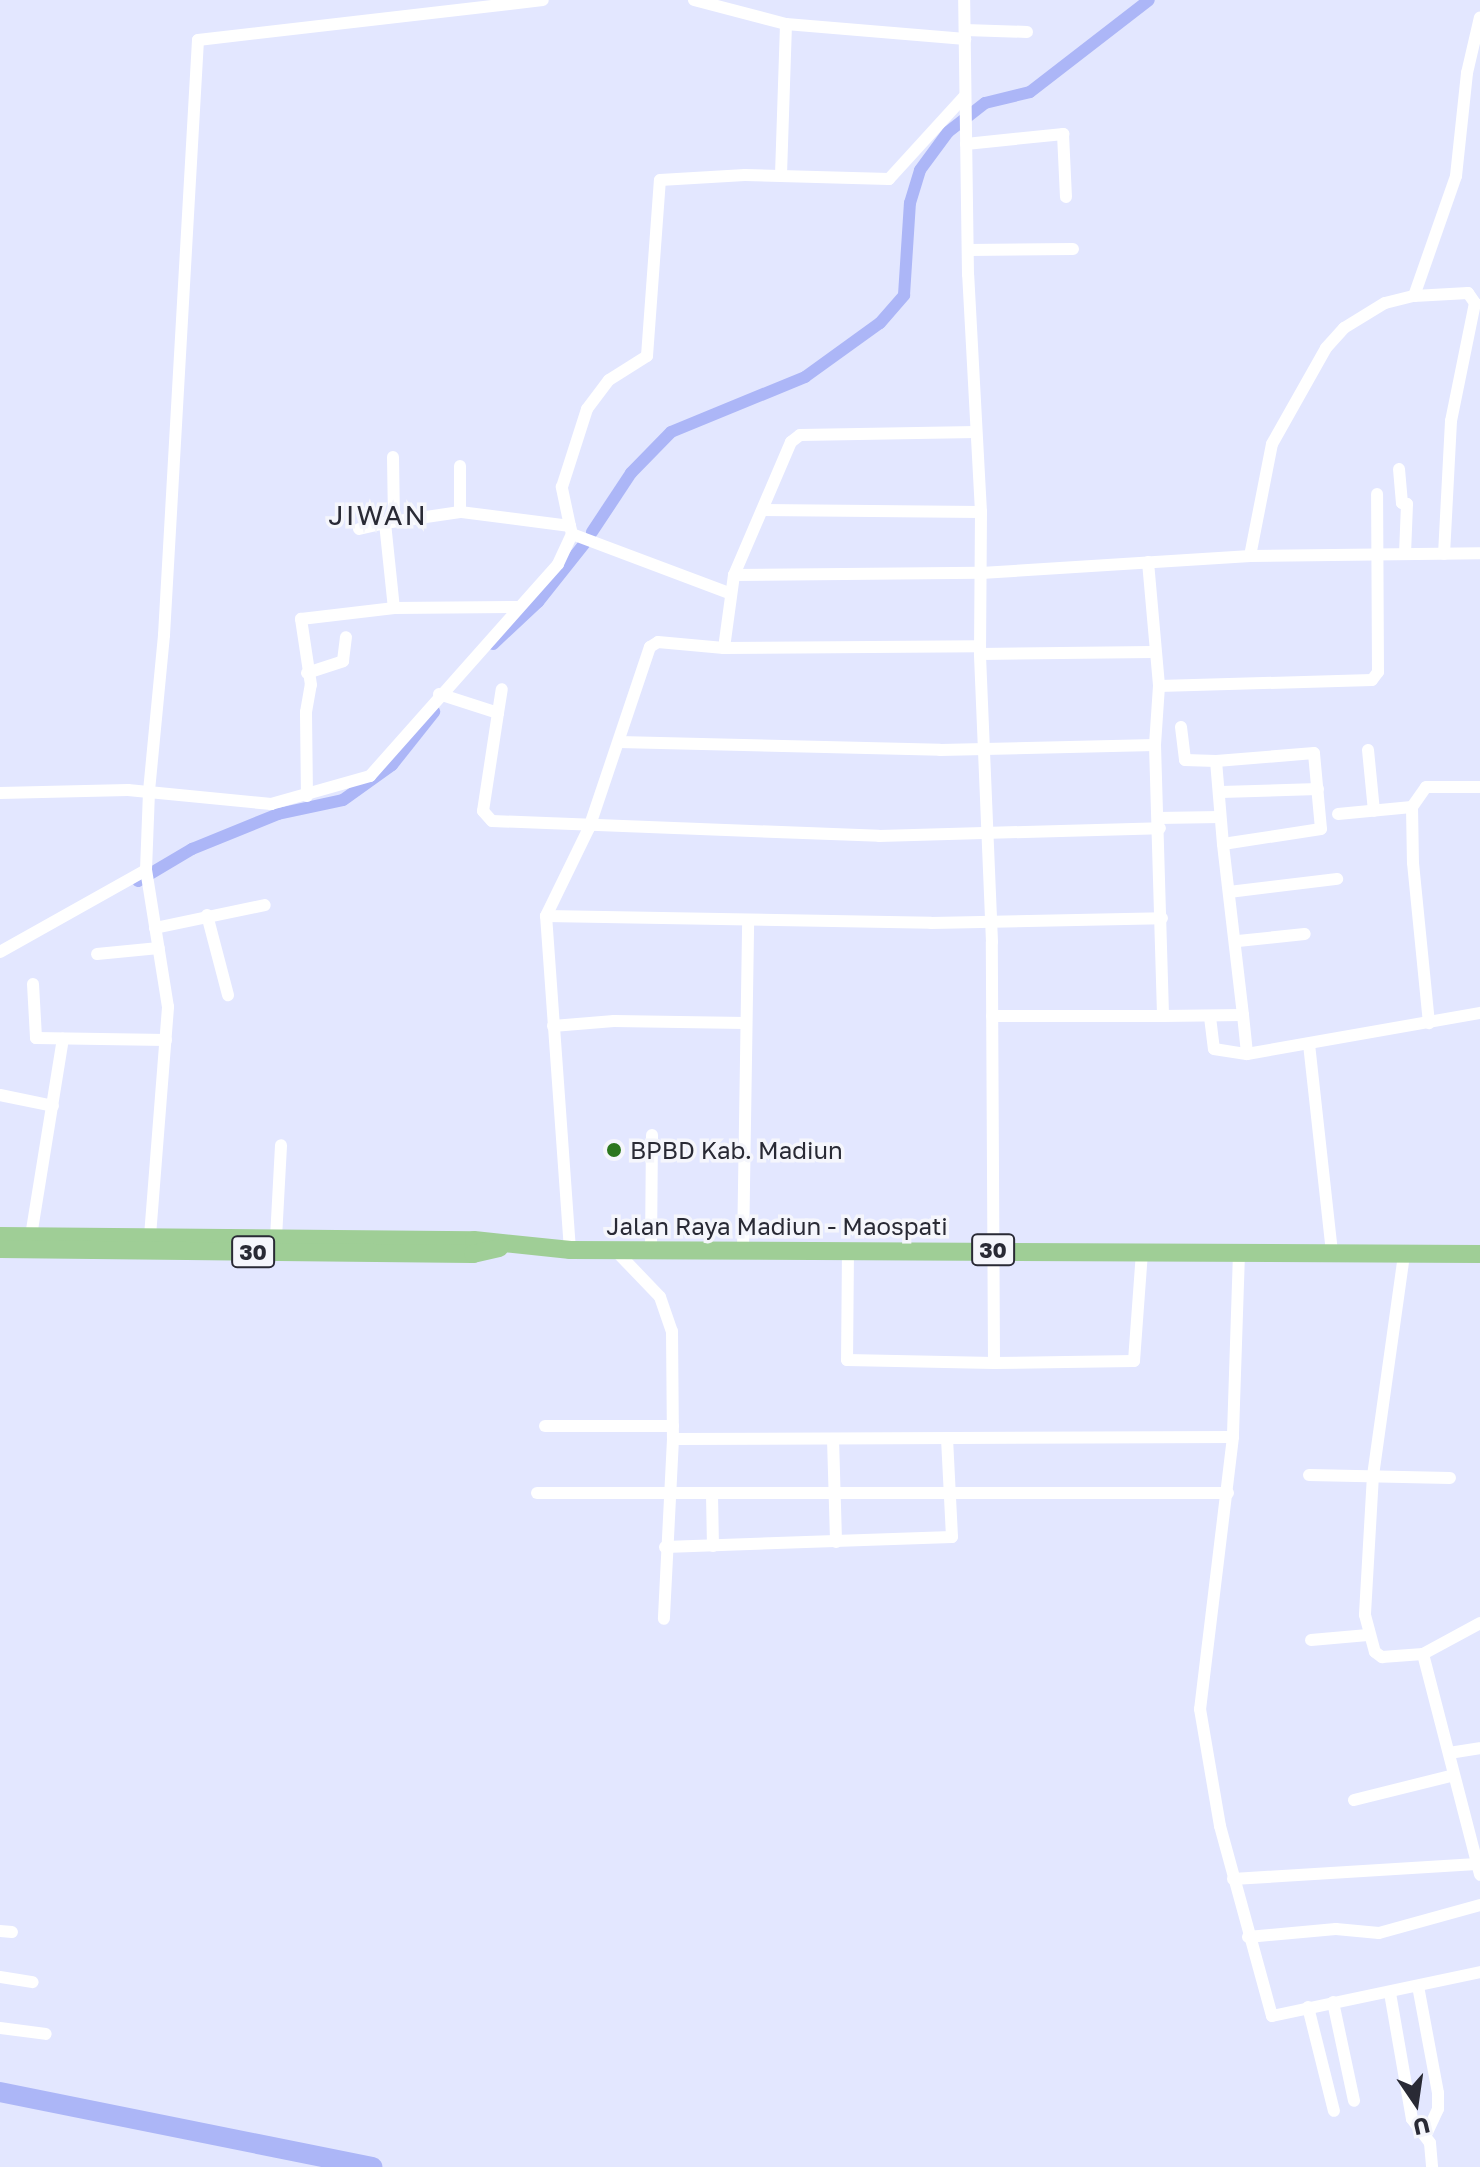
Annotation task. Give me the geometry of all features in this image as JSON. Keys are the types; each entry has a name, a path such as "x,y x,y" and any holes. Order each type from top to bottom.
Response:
{"highway":[{"name":"Jalan Raya Madiun - Maospati","path":"0,1236 276,1238 473,1254 506,1247 570,1250 1480,1254"},
{"name":"Jalan Raya Madiun - Maospati","path":"0,1249 346,1246"}],"street":[{"path":"150,1236 166,1040 167,990 146,872 149,791 164,635 198,40 543,0"},
{"path":"694,0 786,24 965,35 1027,32"},
{"path":"964,0 968,250 981,512 980,650 992,1016 994,1363"},
{"path":"1414,296 1456,176 1467,73 1480,17"},
{"path":"781,175 786,24"},
{"path":"0,793 149,791 262,804 307,796 370,776 558,564 571,530 562,487 587,409 609,380 647,356 660,180 673,176 781,175 889,179 964,97"},
{"path":"966,139 1063,134 1066,197"},
{"path":"968,250 1073,249"},
{"path":"1250,556 1272,444 1326,348 1344,328 1385,303 1414,296 1468,293 1475,303 1451,421 1444,554"},
{"path":"724,648 729,593 734,575 791,442 800,435 976,432"},
{"path":"393,457 390,522 394,608"},
{"path":"460,466 460,512"},
{"path":"1399,469 1402,503 1407,504 1405,553"},
{"path":"1159,686 1372,680 1378,672 1377,494"},
{"path":"763,510 981,512"},
{"path":"359,529 460,512 571,530 729,593"},
{"path":"734,575 981,573 1250,556 1480,553"},
{"path":"1148,562 1153,652 1159,686 1155,745 1163,1016"},
{"path":"307,796 307,673 301,619 394,608 517,607"},
{"path":"307,673 343,661 346,637"},
{"path":"570,1250 546,916 589,828 650,647 658,642 724,648 1153,652"},
{"path":"502,689 487,767 485,818 589,828 987,834 1220,817"},
{"path":"440,694 498,713"},
{"path":"1181,727 1185,760 1216,761 1314,753 1319,832 1223,844"},
{"path":"619,742 983,748 1155,745"},
{"path":"1368,750 1374,811"},
{"path":"1216,761 1223,844 1238,941 1247,1054"},
{"path":"1429,1023 1413,863 1412,807 1426,787 1480,787"},
{"path":"1221,792 1318,789"},
{"path":"1338,814 1412,807"},
{"path":"0,952 146,872"},
{"path":"1229,892 1337,879"},
{"path":"155,928 265,905"},
{"path":"207,915 228,995"},
{"path":"546,916 990,921 1162,918"},
{"path":"743,1250 748,920"},
{"path":"1238,941 1305,934"},
{"path":"97,954 159,948"},
{"path":"33,984 33,1036 166,1040"},
{"path":"1210,1017 1214,1049 1247,1054 1480,1013"},
{"path":"992,1016 1243,1015"},
{"path":"553,1026 614,1021 745,1023"},
{"path":"31,1236 63,1039"},
{"path":"1309,1044 1332,1253"},
{"path":"0,1095 53,1106"},
{"path":"651,1249 652,1135"},
{"path":"276,1238 281,1145"},
{"path":"615,1250 660,1297 669,1315 673,1432 665,1547 664,1619"},
{"path":"848,1250 847,1360 994,1363 1134,1361 1142,1253"},
{"path":"1239,1253 1233,1437 1200,1709 1233,1879 1272,2016 1480,1972"},
{"path":"1404,1255 1365,1551 1370,1647 1382,1657 1423,1654 1480,1623"},
{"path":"545,1426 833,1439 1233,1437"},
{"path":"665,1547 952,1537 947,1438"},
{"path":"833,1439 836,1542"},
{"path":"1309,1475 1450,1478"},
{"path":"537,1493 670,1496 1228,1493"},
{"path":"712,1495 713,1546"},
{"path":"1311,1640 1368,1635"},
{"path":"1233,1879 1478,1863 1423,1654"},
{"path":"1449,1753 1480,1748"},
{"path":"1354,1800 1454,1775"},
{"path":"1248,1937 1336,1929 1379,1933 1480,1905"},
{"path":"0,1977 33,1982"},
{"path":"1418,1986 1438,2093 1438,2109 1426,2135 1432,2167"},
{"path":"1390,1993 1412,2119 1415,2129 1426,2135"},
{"path":"1333,2002 1354,2101"},
{"path":"1308,2007 1334,2111"},
{"path":"0,2028 46,2034"}],"waterway":[{"path":"592,532 631,473 671,432 805,377 880,323 904,295 910,203 920,170 948,132 985,103 1030,92 1149,0"},
{"path":"493,644 538,602 585,543"},
{"path":"138,881 192,849 278,814 343,800 392,765 434,712"},
{"path":"0,2092 373,2167"}],"place":[{"name":"BPBD Kab. Madiun","path":"614,1150"}],"district":[{"name":"JIWAN","path":"378,515"}]}
